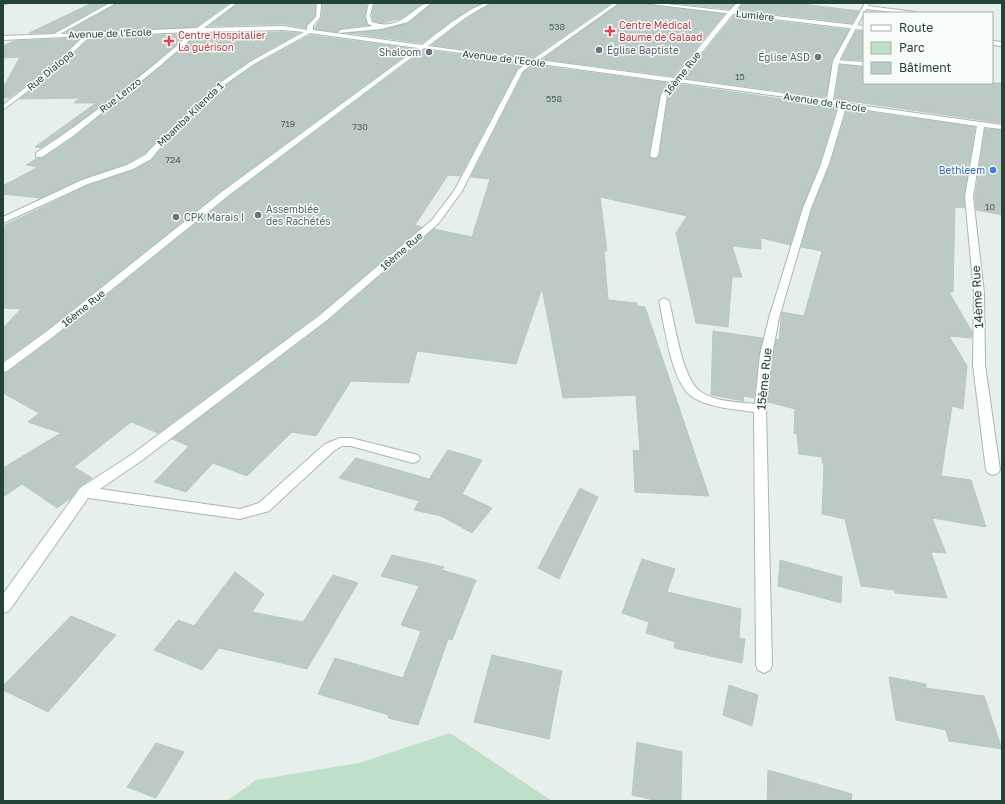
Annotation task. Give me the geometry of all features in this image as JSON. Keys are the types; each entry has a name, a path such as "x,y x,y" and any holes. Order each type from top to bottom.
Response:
{"street":[{"path":"54,36 114,3"},
{"name":"Rue Lenzo","path":"38,155 70,134 159,64 198,30 235,3"},
{"path":"310,31 310,26 318,17 319,3"},
{"path":"371,3 368,16 370,22 381,27"},
{"path":"337,37 340,31 381,27 406,20 429,3"},
{"name":"16ème Rue","path":"3,368 50,334 226,194 463,17 488,3"},
{"name":"16ème Rue","path":"85,492 136,458 323,318 435,222 458,191 521,70 617,3"},
{"name":"Lumière","path":"645,3 863,28"},
{"name":"16ème Rue","path":"654,156 664,95 730,13 740,3"},
{"path":"830,101 836,61 865,5 907,12"},
{"name":"Avenue de l'Ecole","path":"3,38 284,28 310,31 337,37 830,101 843,105 1002,127"},
{"name":"Mbamba Kilenda 1","path":"3,220 84,182 130,168 148,158 174,128 222,84 252,63 310,31"},
{"name":"Rue Dialopa","path":"3,108 54,69 88,35 97,34"},
{"path":"836,61 863,64"},
{"name":"15ème Rue","path":"764,665 760,410 766,354 774,318 785,286 807,208 825,164 843,105"},
{"name":"14ème Rue","path":"981,124 969,197 979,293 979,365 993,470"},
{"path":"664,300 685,380 692,391 706,399 760,410"},
{"path":"3,606 85,492 240,514 264,508 330,447 340,442 351,442 413,458"}],"green space":[{"path":"450,733 552,801 227,801 256,780 359,763"}],"building":[{"path":"92,3 107,3 54,33 29,33"},
{"path":"117,3 229,3 196,27 66,32"},
{"path":"238,3 316,3 315,16 306,25 306,28 283,24 209,26"},
{"path":"322,3 367,3 365,16 367,25 340,29 337,32 314,29 322,17"},
{"path":"374,3 424,3 399,19 383,23 373,21 372,16"},
{"path":"432,3 482,3 454,19 422,43 349,33 381,30 408,23"},
{"path":"491,3 579,3 593,5 596,3 611,3 532,58 432,45 466,19"},
{"path":"620,3 642,3 724,14 673,76 543,59"},
{"path":"672,3 735,3 729,9"},
{"path":"743,3 794,3 859,11 852,23 738,10"},
{"path":"734,16 849,30 832,61 826,97 683,78"},
{"path":"856,31 863,31 863,60 842,59"},
{"path":"200,33 299,33 249,61 219,82 171,126 144,154 126,164 81,179 40,198 3,194 3,186 38,167 26,165 38,158 43,158 74,137"},
{"path":"189,34 135,79 76,124 41,148 35,147 96,103 74,103 80,98 20,99 56,71 91,37"},
{"path":"310,35 414,49 222,190 45,331 3,361 3,328 21,309 3,308 3,226 89,185 133,170 152,160 177,130 225,86 255,65"},
{"path":"80,38 50,67 9,98 3,98 3,88 20,57 3,58 3,46 14,41"},
{"path":"424,50 524,63 517,69 460,176 448,175 415,225 422,227 318,315 158,433 131,422 74,467 92,478 79,487 71,498 57,508 22,484 3,497 3,468 61,433 28,422 39,413 3,393 3,373 8,372 55,337 230,196"},
{"path":"534,65 668,83 660,95 649,156 653,159 659,156 668,96 678,84 837,107 820,163 802,207 790,245 761,238 761,249 732,246 742,277 732,277 728,327 696,323 676,233 687,216 600,197 607,251 604,251 608,300 637,303 637,306 645,307 709,496 635,492 633,450 640,451 636,395 563,398 542,288 516,364 417,351 409,383 351,381 316,436 292,432 247,476 213,463 186,492 154,482 189,446 172,439 328,321 434,229 472,237 490,179 471,177 524,72"},
{"path":"840,65 863,67 863,84 1002,83 1002,123 835,99"},
{"path":"847,109 975,127 964,197 965,208 955,207 953,292 949,292 972,332 972,338 949,336 967,366 963,409 952,406 941,476 971,480 986,527 932,518 946,553 931,552 947,598 895,593 894,590 861,586 845,519 822,514 824,464 822,463 822,457 799,454 797,434 794,433 795,409 768,402 773,355 776,339 779,340 782,312 804,316 822,251 801,247 812,208 830,164"},
{"path":"985,129 1002,130 1002,215 976,210 975,197"},
{"path":"713,331 763,338 759,355 754,398 743,396 744,401 711,395"},
{"path":"448,450 482,460 462,494 492,508 472,533 441,516 414,510 419,501 339,478 356,458 429,479"},
{"path":"580,488 598,497 559,579 538,568"},
{"path":"392,555 444,567 442,570 476,580 452,640 448,639 418,725 388,718 389,715 318,694 335,658 403,678 421,631 401,625 419,586 381,576"},
{"path":"642,559 675,569 667,592 741,609 739,638 745,639 742,663 674,648 675,642 646,633 649,622 622,613"},
{"path":"780,560 842,577 841,603 778,586"},
{"path":"235,572 264,594 252,612 303,622 333,575 358,583 307,669 219,648 202,670 154,650 178,620 194,626"},
{"path":"71,616 116,635 48,712 3,690 3,686"},
{"path":"492,655 562,671 549,739 474,722"},
{"path":"889,677 926,684 926,688 984,696 1002,749 949,741 946,730 896,720"},
{"path":"729,685 758,695 752,726 723,715"},
{"path":"637,742 682,752 681,801 658,801 632,795"},
{"path":"156,743 184,752 156,798 127,787"},
{"path":"768,770 852,794 851,801 767,801"}],"place":[{"name":"Centre Médical Baume de Galaad","path":"610,31"},
{"name":"Centre Hospitalier La guérison","path":"169,41"},
{"name":"Église Baptiste","path":"599,50"},
{"name":"Shaloom","path":"429,52"},
{"name":"Église ASD","path":"818,57"},
{"name":"Bethleem","path":"993,170"},
{"name":"Assemblée des Rachétés","path":"258,215"},
{"name":"CPK Marais I","path":"176,217"}]}
